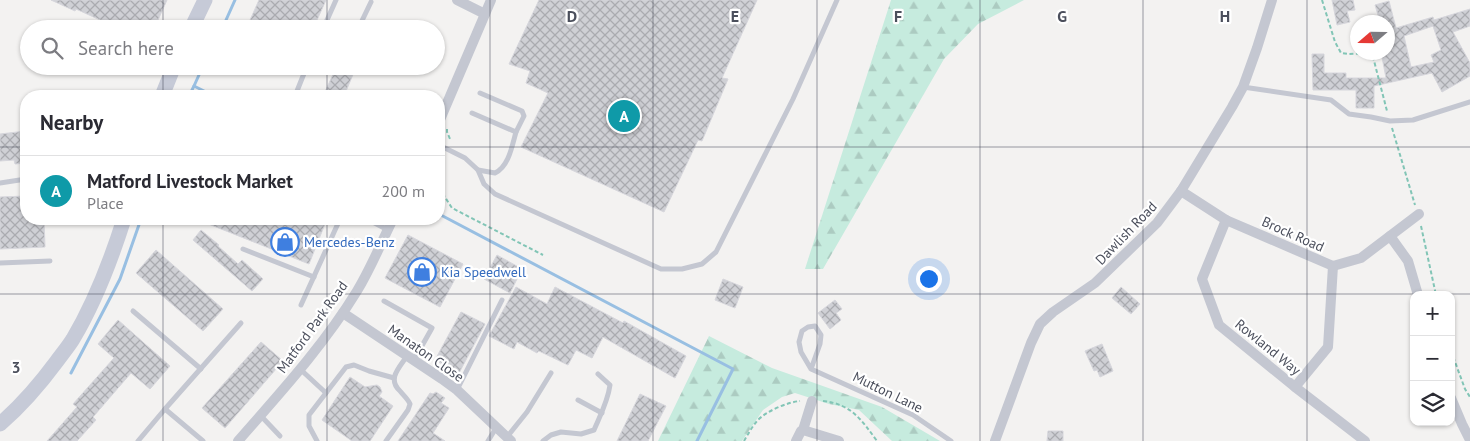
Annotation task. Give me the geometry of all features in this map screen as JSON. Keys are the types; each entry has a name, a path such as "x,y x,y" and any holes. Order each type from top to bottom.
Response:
{"main road":[{"path":"195,20 205,0"},
{"path":"164,90 170,75"},
{"path":"0,424 45,377 72,340 95,295 122,225"}],"street":[{"path":"457,0 485,14"},
{"path":"445,108 491,0"},
{"name":"Dawlish Road","path":"994,441 1040,324 1053,312 1095,284 1157,223 1181,192 1243,87 1272,0"},
{"name":"Brock Road","path":"1181,192 1226,220 1333,266 1361,258 1418,214"},
{"name":"Rowland Way","path":"1226,220 1202,279 1219,325 1365,441"},
{"name":"Matford Park Road","path":"238,441 300,369 343,313 358,289 390,225"},
{"path":"1390,236 1408,261 1417,291"},
{"path":"1295,387 1328,347 1333,266"},
{"name":"Manaton Close","path":"343,313 442,379 509,439"},
{"path":"796,441 803,430 812,401"},
{"path":"1455,407 1470,440"},
{"path":"803,430 839,441"}],"lane":[{"path":"327,20 336,0"},
{"path":"445,148 465,158 478,170 484,184 495,194 661,268 682,269 702,264 716,252 793,99 837,0"},
{"path":"362,20 371,2"},
{"path":"297,90 303,75"},
{"path":"1243,87 1331,100 1349,114 1371,116 1390,121 1413,120 1470,102"},
{"path":"478,170 495,173 504,167 513,146 516,132 524,116 522,111 480,94"},
{"path":"472,114 516,132"},
{"path":"0,183 20,180"},
{"path":"302,305 337,225"},
{"path":"378,225 388,230"},
{"path":"243,249 314,277"},
{"path":"0,263 50,261"},
{"path":"456,390 502,300"},
{"path":"384,301 432,328 394,378 393,383 396,388 408,399 410,404 408,410 386,441"},
{"path":"133,311 201,369"},
{"path":"138,441 241,323"},
{"path":"815,326 821,335 820,344 811,369 801,352 799,342 802,331 808,327 815,326"},
{"path":"317,441 309,426 309,415 346,367 354,366 394,378"},
{"path":"300,369 326,393"},
{"name":"Mutton Lane","path":"811,369 848,384 913,415 951,441"},
{"path":"509,439 528,412 550,373"},
{"path":"543,441 550,435 561,432 581,434 594,430 602,413 610,385 598,374"},
{"path":"578,400 602,413"},
{"path":"165,409 203,441"},
{"path":"260,415 280,436"},
{"path":"488,441 496,428"}],"path":[{"path":"1322,0 1341,53 1372,53 1390,121"},
{"path":"445,197 452,208 543,255"},
{"path":"1455,362 1470,397"},
{"path":"744,441 758,419 794,401 833,402 848,408 860,418 877,441"}],"green space":[{"path":"891,0 1024,0 978,24 944,59 823,269 805,269"},
{"path":"709,336 772,368 882,407 940,441 892,441 859,410 829,404 795,393 782,397 763,410 742,441 658,441"}],"building":[{"path":"51,0 167,0 158,20 100,20 76,9 75,11"},
{"path":"259,0 326,0 317,20 250,20"},
{"path":"539,0 757,0 722,78 728,79 702,141 698,140 664,212 521,147 548,93 526,83 530,71 509,64"},
{"path":"1332,0 1353,0 1355,10 1347,11 1350,22 1337,25"},
{"path":"1389,1 1393,15 1378,15 1375,5"},
{"path":"1470,9 1470,26 1453,32 1470,63 1470,76 1442,92 1432,73 1374,86 1374,108 1356,108 1356,90 1313,90 1312,54 1324,54 1324,73 1346,73 1346,78 1386,78 1383,60 1395,60 1395,24 1396,28 1433,17 1434,20","holes":["1433,26 1441,50 1431,55 1434,62 1411,67 1404,36"]},
{"path":"333,75 353,75 346,90 326,90"},
{"path":"20,132 20,164 15,164 14,160 0,161 0,134"},
{"path":"20,196 20,225 44,225 45,247 0,249 0,197"},
{"name":"Mercedes-Benz","path":"211,225 325,225 309,264"},
{"path":"201,230 238,264 242,260 263,279 252,291 193,240"},
{"path":"408,235 463,264 440,307 385,278"},
{"path":"156,250 223,309 203,331 136,273"},
{"path":"497,255 522,269 510,293 484,279"},
{"path":"723,279 743,287 735,308 715,300"},
{"path":"516,287 547,304 555,287 623,323 624,321 686,356 675,378 603,337 592,358 576,350 568,365 539,351 537,353 517,342 514,349 489,336"},
{"path":"1121,287 1140,304 1131,314 1112,298"},
{"path":"835,300 842,309 836,313 841,320 830,329 818,313"},
{"path":"461,312 485,324 459,373 435,360"},
{"path":"118,320 170,366 150,389 131,373 93,417 96,420 77,441 47,441 77,407 73,404 114,358 98,344"},
{"path":"261,342 283,361 225,428 202,408"},
{"path":"1102,344 1113,371 1100,377 1097,370 1094,371 1085,351"},
{"path":"350,377 365,387 377,385 380,387 382,392 379,396 393,406 370,441 352,441 322,420"},
{"path":"436,392 445,398 441,403 449,408 433,433 445,441 398,441 430,393"},
{"path":"640,394 666,406 648,441 617,441"},
{"path":"1048,431 1063,431 1063,441 1047,441"}],"waterway":[{"path":"226,20 235,0"},
{"path":"199,75 194,86 202,90"},
{"path":"192,90 194,86"},
{"path":"445,217 733,369 697,441"},
{"path":"71,373 120,279 139,225"}],"place":[{"name":"Matford Livestock Market","path":"624,116"},
{"name":"Mercedes-Benz","path":"285,242"},
{"name":"Kia Speedwell","path":"422,272"}]}
